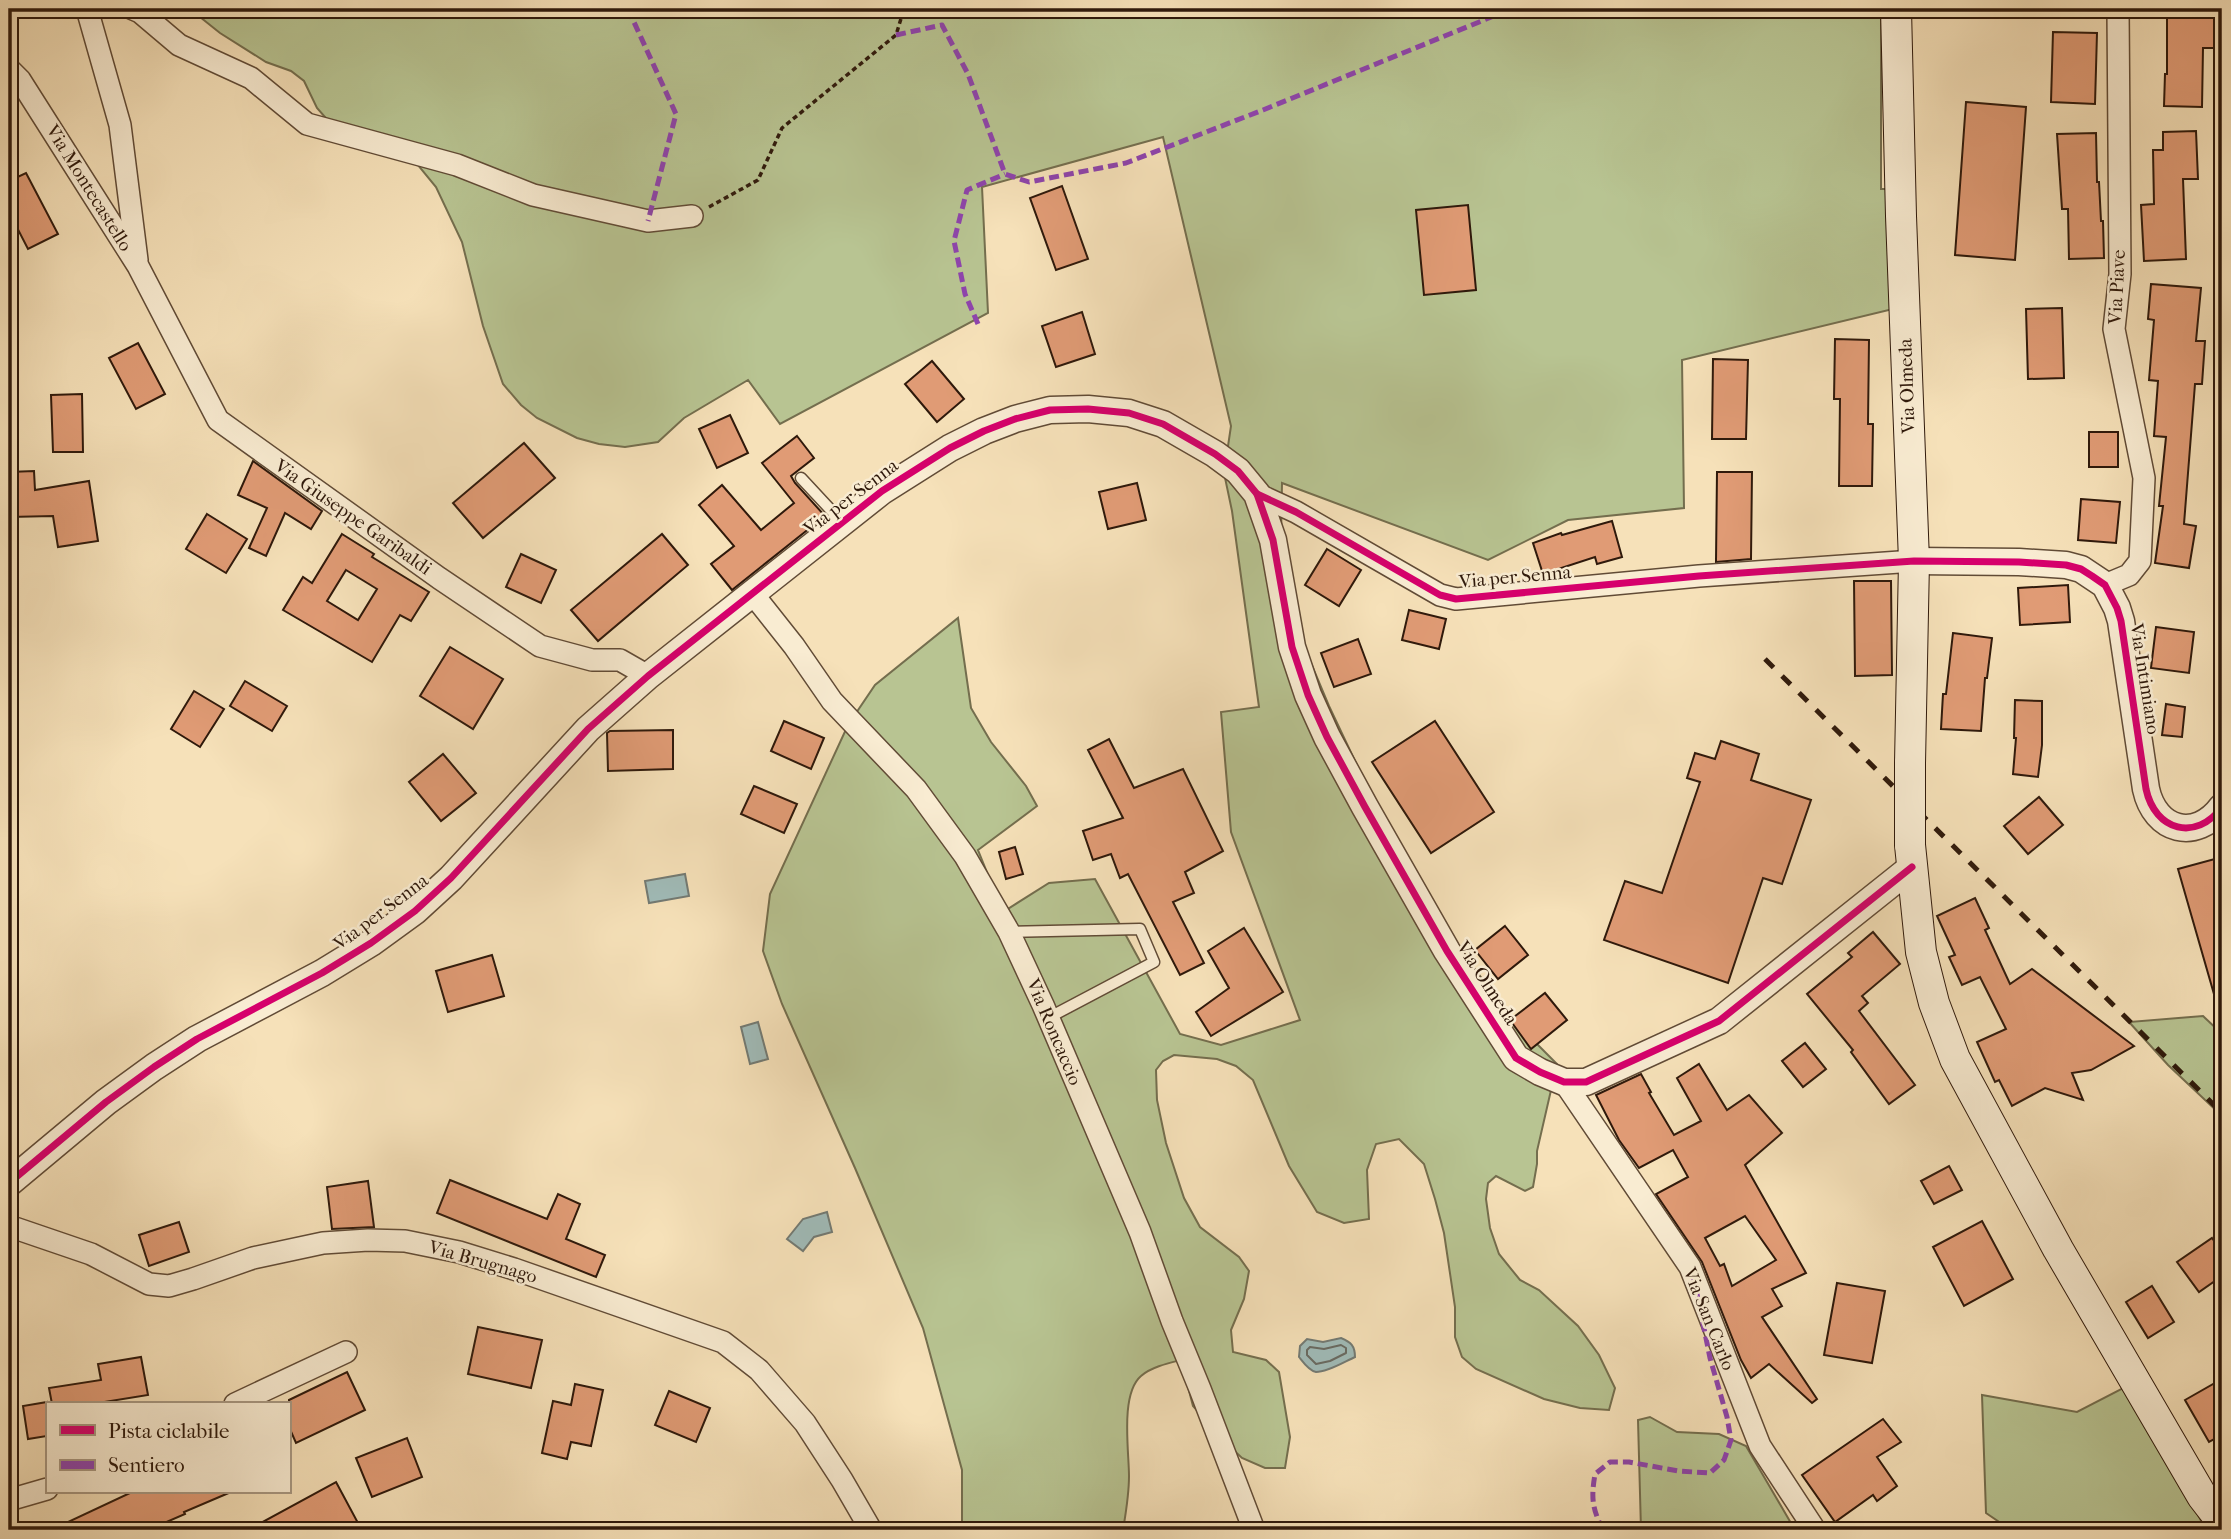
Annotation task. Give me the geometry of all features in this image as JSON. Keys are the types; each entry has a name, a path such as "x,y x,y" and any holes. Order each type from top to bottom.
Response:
{"main road":[{"name":"Via Olmeda","path":"1896,9 1900,216 1914,561 1911,856 1921,952 1934,1003 1955,1059 2065,1261 2202,1496 2222,1522"}],"street":[{"name":"Via Montecastello","path":"87,9 120,125 138,265"},
{"path":"133,9 141,12 179,44 251,78 307,124 457,165 533,195 649,221 692,216"},
{"name":"Via Piave","path":"2105,585 2129,575 2140,561 2144,478 2114,330 2120,274 2118,9"},
{"name":"Via Montecastello","path":"9,68 20,80 138,265"},
{"name":"Via Giuseppe Garibaldi","path":"138,265 218,420 439,578 540,646 592,660 620,660 648,676"},
{"name":"Via per Senna","path":"9,1183 106,1102 153,1067 198,1039 322,973 371,943 415,911 451,878 588,729 648,676 882,491 950,448 1015,419 1050,410 1088,409 1129,413 1163,424 1215,454 1238,471 1257,494 1296,512 1440,595 1456,599 1699,576 1914,561"},
{"name":"Via Olmeda","path":"1257,494 1273,540 1292,647 1308,695 1327,737 1447,951 1516,1058 1564,1082"},
{"path":"1914,561 2066,565 2081,569 2105,585"},
{"name":"Via Intimiano","path":"2105,585 2121,621 2146,789 2152,806 2165,821 2184,828 2193,828 2206,822 2222,807"},
{"name":"Via Roncaccio","path":"752,593 794,646 832,701 916,789 965,856 1009,932 1140,1232 1171,1321 1254,1530"},
{"path":"1564,1082 1586,1082 1719,1021 1911,856"},
{"name":"Via San Carlo","path":"1564,1082 1690,1267 1760,1446 1815,1530"},
{"name":"Via Brugnago","path":"9,1226 90,1255 149,1284 169,1286 253,1258 323,1243 405,1241 459,1252 514,1269 723,1342 759,1370 805,1423 871,1530"},
{"path":"239,1402 346,1352"},
{"path":"9,1500 46,1489"}],"lane":[{"path":"801,478 842,522"},
{"path":"1009,932 1140,929 1154,962 1048,1018"}],"path":[{"path":"692,216 758,180 782,128 896,35 904,9"}],"green space":[{"path":"190,9 1881,9 1881,189 1890,189 1893,309 1682,360 1684,508 1568,520 1488,560 1282,483 1281,540 1305,649 1329,706 1365,782 1455,943 1515,1022 1557,1064 1537,1151 1533,1187 1525,1191 1496,1176 1488,1183 1486,1199 1490,1228 1499,1254 1520,1280 1539,1290 1578,1326 1599,1355 1615,1388 1609,1410 1580,1408 1544,1399 1476,1369 1462,1357 1455,1337 1455,1307 1444,1233 1435,1199 1424,1164 1399,1139 1376,1144 1367,1170 1369,1219 1344,1223 1317,1212 1289,1166 1253,1080 1236,1066 1217,1059 1174,1055 1163,1061 1156,1070 1157,1100 1166,1143 1184,1198 1200,1227 1239,1257 1249,1271 1244,1299 1231,1330 1233,1352 1266,1360 1279,1372 1290,1437 1285,1468 1265,1468 1242,1458 1227,1444 1193,1406 1181,1360 1145,1373 1134,1384 1128,1409 1129,1483 1123,1530 962,1530 962,1470 923,1328 782,1004 763,951 770,894 848,725 875,685 958,618 971,708 991,742 1026,786 1037,806 978,850 1003,912 1049,883 1095,879 1180,1034 1221,1045 1300,1020 1231,832 1221,712 1259,707 1232,511 1224,473 1231,426 1163,137 982,187 988,313 780,424 748,380 684,418 658,442 625,447 599,444 577,438 537,418 521,405 503,384 483,326 462,242 436,187 418,165 398,158 331,124 317,108 304,81 291,71 266,62 220,33"},
{"path":"2203,1016 2222,1034 2222,1116 2168,1065 2129,1022"},
{"path":"2129,1385 2206,1530 2011,1530 1986,1513 1982,1395 2077,1412"},
{"path":"1650,1417 1677,1432 1719,1434 1746,1446 1795,1530 1641,1530 1638,1420"}],"water":[{"path":"685,874 689,896 649,903 645,881"},
{"path":"758,1022 768,1059 750,1064 741,1027"},
{"path":"827,1212 832,1232 814,1237 803,1251 787,1239 803,1219"},
{"path":"1341,1338 1352,1345 1355,1357 1316,1372 1299,1357 1300,1346 1307,1339 1323,1342"}],"building":[{"path":"2221,12 2222,48 2203,48 2202,107 2164,106 2167,13"},
{"path":"2053,32 2097,33 2095,104 2051,102"},
{"path":"1966,102 2026,107 2015,260 1955,255"},
{"path":"2196,131 2198,179 2183,179 2186,259 2144,261 2141,205 2154,204 2153,150 2163,150 2163,132"},
{"path":"2096,133 2097,182 2103,221 2104,258 2069,259 2068,209 2062,209 2057,134"},
{"path":"26,173 58,234 28,249 9,212 9,181"},
{"path":"1062,186 1088,259 1056,270 1030,198"},
{"path":"1468,205 1476,290 1424,295 1416,210"},
{"path":"2151,284 2201,288 2196,341 2205,341 2202,384 2195,384 2184,524 2196,526 2189,568 2155,563 2163,506 2159,506 2166,437 2154,436 2158,381 2149,380 2154,320 2148,319"},
{"path":"2062,308 2064,378 2028,379 2026,309"},
{"path":"1082,312 1095,354 1056,367 1042,326"},
{"path":"1835,339 1869,340 1868,424 1873,424 1872,486 1839,486 1840,399 1834,399"},
{"path":"138,343 165,394 136,409 109,358"},
{"path":"1713,359 1748,360 1746,439 1712,439"},
{"path":"932,361 964,399 937,422 905,384"},
{"path":"82,394 83,452 53,452 51,395"},
{"path":"730,415 748,453 717,468 699,429"},
{"path":"2089,432 2118,432 2118,467 2089,467"},
{"path":"797,436 814,458 791,476 825,516 732,590 711,564 734,546 699,505 722,485 761,530 794,503 762,463"},
{"path":"524,443 555,478 483,538 453,503"},
{"path":"253,461 322,511 311,529 285,513 266,556 249,548 267,508 238,495"},
{"path":"34,471 35,490 89,481 98,541 58,547 53,516 9,517 9,472"},
{"path":"1717,472 1752,472 1751,559 1716,562"},
{"path":"1137,483 1146,520 1108,529 1099,492"},
{"path":"2081,499 2120,502 2116,543 2078,540"},
{"path":"207,514 247,539 226,573 186,549"},
{"path":"1612,521 1622,557 1597,564 1595,557 1543,574 1533,543 1561,533 1562,535"},
{"path":"342,534 374,554 372,557 429,592 411,621 400,615 372,662 283,610 303,577 312,583","holes":["346,570 377,589 358,620 327,601"]},
{"path":"662,534 688,565 598,641 571,610"},
{"path":"1327,549 1361,570 1339,606 1305,585"},
{"path":"521,554 556,570 541,603 506,587"},
{"path":"1854,581 1891,581 1892,675 1855,676"},
{"path":"2068,585 2070,622 2020,625 2018,588"},
{"path":"1409,610 1446,619 1439,649 1402,640"},
{"path":"2156,627 2194,632 2189,673 2151,668"},
{"path":"1953,633 1992,638 1985,678 1981,731 1941,729 1943,694 1946,694"},
{"path":"1358,639 1371,674 1334,687 1321,653"},
{"path":"450,647 503,679 473,729 420,696"},
{"path":"245,681 287,706 272,731 230,706"},
{"path":"194,691 224,709 200,747 171,729"},
{"path":"2015,700 2042,701 2042,745 2038,777 2013,774"},
{"path":"2166,704 2185,707 2182,737 2162,735"},
{"path":"784,721 824,738 811,769 771,751"},
{"path":"1435,721 1494,812 1431,853 1372,762"},
{"path":"673,730 673,769 608,771 607,733 610,731"},
{"path":"1109,739 1134,788 1183,769 1223,851 1185,872 1194,893 1173,902 1204,963 1180,975 1128,874 1120,878 1111,854 1093,860 1083,831 1123,818 1088,750"},
{"path":"1721,741 1759,754 1751,780 1811,800 1782,884 1763,878 1728,983 1604,940 1625,881 1662,893 1700,782 1687,778 1695,753 1715,759"},
{"path":"443,754 476,793 441,821 409,782"},
{"path":"754,786 797,804 784,833 741,814"},
{"path":"2039,797 2063,825 2028,854 2004,826"},
{"path":"1015,847 1023,874 1006,879 999,852"},
{"path":"2222,857 2222,1007 2218,1008 2178,869"},
{"path":"1975,898 1989,928 1985,930 2010,984 2032,969 2134,1046 2091,1070 2072,1073 2083,1100 2045,1088 2012,1106 1999,1080 1995,1082 1977,1042 2006,1029 1980,977 1962,985 1949,957 1955,955 1937,916"},
{"path":"1505,926 1528,955 1498,979 1475,950"},
{"path":"1244,928 1283,992 1211,1036 1196,1012 1229,988 1208,951"},
{"path":"1873,932 1900,964 1862,996 1868,1003 1859,1011 1915,1085 1889,1104 1851,1052 1853,1050 1807,994 1852,957 1848,953"},
{"path":"492,955 504,996 448,1012 436,971"},
{"path":"1545,993 1567,1020 1531,1049 1510,1020"},
{"path":"1805,1043 1826,1069 1803,1087 1782,1061"},
{"path":"1699,1064 1727,1110 1749,1095 1782,1133 1745,1165 1806,1273 1772,1289 1782,1306 1762,1317 1817,1399 1812,1403 1769,1364 1751,1378 1741,1360 1702,1262 1656,1194 1688,1177 1673,1150 1639,1168 1619,1140 1596,1095 1641,1074 1674,1135 1701,1121 1677,1078","holes":["1745,1216 1776,1260 1732,1286 1724,1264 1720,1266 1705,1238"]},
{"path":"1949,1166 1962,1190 1934,1204 1921,1181"},
{"path":"450,1180 547,1219 558,1194 580,1204 566,1239 605,1255 596,1277 437,1213"},
{"path":"368,1181 374,1227 332,1229 327,1187"},
{"path":"1982,1221 2013,1279 1964,1306 1933,1247"},
{"path":"179,1222 189,1252 149,1266 139,1235"},
{"path":"2212,1238 2222,1252 2222,1276 2199,1292 2177,1262"},
{"path":"1837,1283 1885,1291 1872,1363 1824,1355"},
{"path":"2152,1286 2174,1322 2148,1338 2126,1302"},
{"path":"478,1327 542,1340 531,1388 468,1374"},
{"path":"141,1357 148,1395 104,1402 52,1402 49,1388 101,1380 98,1364"},
{"path":"347,1372 365,1410 296,1443 290,1429 289,1400"},
{"path":"2222,1379 2222,1435 2209,1442 2185,1400"},
{"path":"575,1384 603,1390 591,1446 571,1442 567,1459 542,1453 553,1401 571,1405"},
{"path":"669,1391 710,1408 696,1442 655,1425"},
{"path":"46,1402 46,1436 28,1439 23,1406"},
{"path":"1883,1419 1901,1442 1877,1457 1897,1486 1877,1501 1873,1495 1835,1522 1802,1475"},
{"path":"407,1438 422,1477 372,1497 356,1458"},
{"path":"336,1482 358,1523 344,1530 248,1530"},
{"path":"128,1494 226,1494 148,1530 51,1530"}],"railway":[{"path":"1765,659 2222,1113"}],"marked path":[{"path":"628,9 676,114 648,221"},
{"path":"896,35 942,25 968,74 1005,174 1029,182 1126,163 1511,9"},
{"path":"978,324 965,294 954,241 967,190 1005,174"},
{"path":"1603,1530 1593,1503 1594,1482 1595,1474 1610,1462 1710,1473 1724,1460 1731,1440 1710,1358 1693,1274"}],"cycle path":[{"path":"9,1183 106,1102 154,1067 197,1039 322,973 371,943 415,911 451,878 588,729 648,676 882,491 950,448 984,431 1050,410 1088,409 1129,413 1163,424 1215,454 1238,471 1257,494 1296,512 1440,595 1456,599 1699,576 1914,561 2019,562 2066,565 2081,569 2105,585 2121,621 2146,789 2151,803 2167,822 2189,828 2212,818 2222,807"},
{"path":"1257,494 1273,540 1292,647 1308,695 1327,737 1447,951 1516,1058 1540,1072 1564,1082 1586,1082 1719,1021 1912,867"}]}
